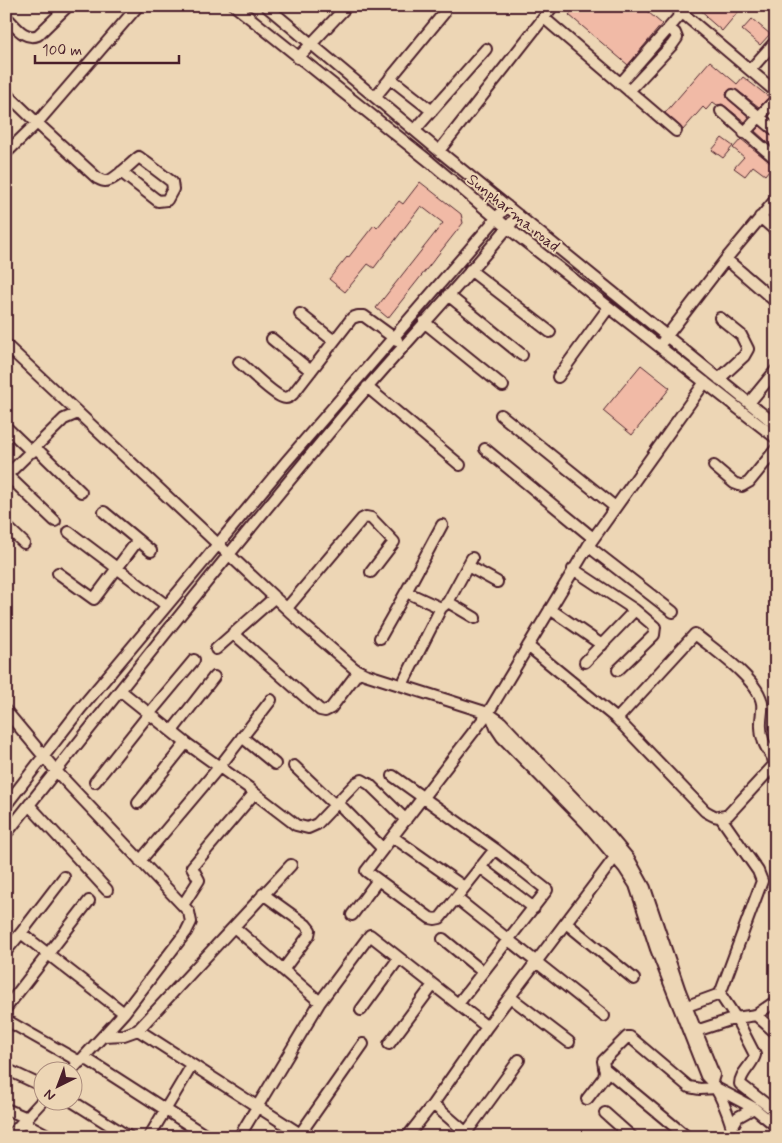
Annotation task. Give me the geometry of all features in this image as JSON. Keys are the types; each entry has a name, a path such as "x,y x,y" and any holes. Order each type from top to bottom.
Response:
{"street":[{"path":"6,153 37,123 138,6"},
{"name":"Sunpharma road","path":"235,6 508,228 776,438"},
{"name":"Sunpharma road","path":"266,6 439,151 776,425"},
{"path":"298,58 346,6"},
{"path":"439,151 553,6"},
{"path":"6,17 23,34 33,37 38,35 61,8"},
{"path":"620,84 669,28 678,10 776,92"},
{"path":"375,97 444,13"},
{"path":"544,18 676,132"},
{"path":"629,91 672,45 676,38 675,33 669,28"},
{"path":"750,70 776,41"},
{"path":"415,130 486,49"},
{"path":"390,78 432,111"},
{"path":"6,93 97,178 105,181 112,179 139,157 172,182 173,189 167,200 158,201 121,172"},
{"path":"733,95 776,131"},
{"path":"744,133 776,99"},
{"path":"720,111 776,160"},
{"path":"659,347 726,259 776,199"},
{"path":"8,798 45,757 80,708 322,419 508,206"},
{"path":"6,834 228,554 367,387 518,215"},
{"path":"760,217 776,231"},
{"path":"726,259 776,302"},
{"path":"470,270 550,332"},
{"path":"448,295 522,355"},
{"path":"558,377 608,307"},
{"path":"300,314 334,340"},
{"path":"239,362 281,397 288,398 352,318 364,316 404,346"},
{"path":"719,379 744,356 748,349 741,335 720,318"},
{"path":"424,322 504,386"},
{"path":"272,338 311,371"},
{"path":"6,345 218,545 332,650 359,671 490,714 517,739 618,853 635,885 656,949 706,1076 714,1085 754,1108 776,1126"},
{"path":"749,403 776,370"},
{"path":"495,848 440,918 435,919 430,918 366,871 490,714 590,542 705,382"},
{"path":"367,387 460,465"},
{"path":"55,520 7,475 64,419 78,413"},
{"path":"501,415 615,507"},
{"path":"6,427 81,492"},
{"path":"714,466 734,483 742,486 748,482 776,448"},
{"path":"485,449 673,612"},
{"path":"104,512 151,551"},
{"path":"287,608 362,519 366,518 371,518 394,542 371,572"},
{"path":"6,526 24,543"},
{"path":"380,638 442,526"},
{"path":"70,532 166,605"},
{"path":"58,573 94,599 138,540"},
{"path":"402,685 444,605 470,562 497,582"},
{"path":"573,569 635,610 655,627 654,635 618,670"},
{"path":"406,592 475,618"},
{"path":"216,649 275,596"},
{"path":"550,609 602,645"},
{"path":"585,662 635,610"},
{"path":"233,633 320,710 325,711 331,708 359,671"},
{"path":"617,719 694,634 749,679 756,690 762,702 760,724 764,745 773,762 776,776"},
{"path":"528,646 617,719 705,811 714,817 721,818 728,815 773,762 776,746"},
{"path":"95,782 194,660"},
{"path":"172,731 214,677"},
{"path":"120,691 186,743 220,766 302,828 308,828 317,824 356,783 362,780 369,784 406,820"},
{"path":"140,861 220,766 271,700"},
{"path":"6,712 56,771 189,912 191,922 186,932 124,1013 82,1060"},
{"path":"242,736 275,764"},
{"path":"138,803 186,743"},
{"path":"294,766 383,849"},
{"path":"393,776 495,848 548,890 458,1004"},
{"path":"183,905 199,880 192,867 252,796 252,792"},
{"path":"29,805 107,890"},
{"path":"687,1006 720,994 762,881 758,871 721,818"},
{"path":"393,837 464,887"},
{"path":"407,1137 618,853"},
{"path":"618,853 629,859 645,888 666,953 714,1075 714,1085 733,1132"},
{"path":"104,1036 124,1035 138,1030 290,865"},
{"path":"480,867 534,908"},
{"path":"6,951 64,877"},
{"path":"352,915 378,880"},
{"path":"263,894 310,930 309,935 283,970"},
{"path":"456,898 604,1016"},
{"path":"6,1008 89,900"},
{"path":"566,923 634,980"},
{"path":"234,927 320,1002"},
{"path":"20,933 124,1013"},
{"path":"239,1137 320,1002 370,935 487,1027"},
{"path":"442,939 482,972"},
{"path":"361,1010 399,958"},
{"path":"389,1044 433,984"},
{"path":"720,994 736,1018 755,1055 754,1060 741,1076 740,1084 776,1112"},
{"path":"510,997 569,1042"},
{"path":"696,1031 736,1018 756,1015 776,1001"},
{"path":"756,1015 776,1033"},
{"path":"6,1020 82,1060 166,1109 208,1137"},
{"path":"138,1030 303,1135 363,1044"},
{"path":"587,1099 604,1077 603,1061 627,1037 630,1037 689,1087 700,1089 714,1085"},
{"path":"433,1104 468,1135 519,1060"},
{"path":"149,1137 192,1065"},
{"path":"6,1068 32,1081"},
{"path":"604,1068 687,1137"},
{"path":"82,1107 130,1137"},
{"path":"733,1132 738,1117 754,1108"},
{"path":"6,1109 51,1137"},
{"path":"9,1137 34,1110"},
{"path":"606,1113 632,1137"}],"building":[{"path":"576,6 641,6 662,24 628,65 569,15"},
{"path":"696,6 743,6 722,31"},
{"path":"752,19 770,34 760,45 742,30"},
{"path":"710,61 737,84 743,77 769,97 759,107 737,90 730,89 726,93 727,98 749,117 745,122 722,104 717,105 713,102 706,110 703,107 683,130 665,113"},
{"path":"760,126 776,138 776,150 755,131"},
{"path":"722,138 733,146 723,158 712,150"},
{"path":"741,139 773,165 765,175 753,166 745,176 734,168 744,157 733,148"},
{"path":"420,182 461,214 463,223 388,318 376,308 443,223 421,206 374,268 368,264 345,292 329,279 374,225 377,228 399,201 403,204"},
{"path":"641,365 670,388 632,435 603,411"}]}
